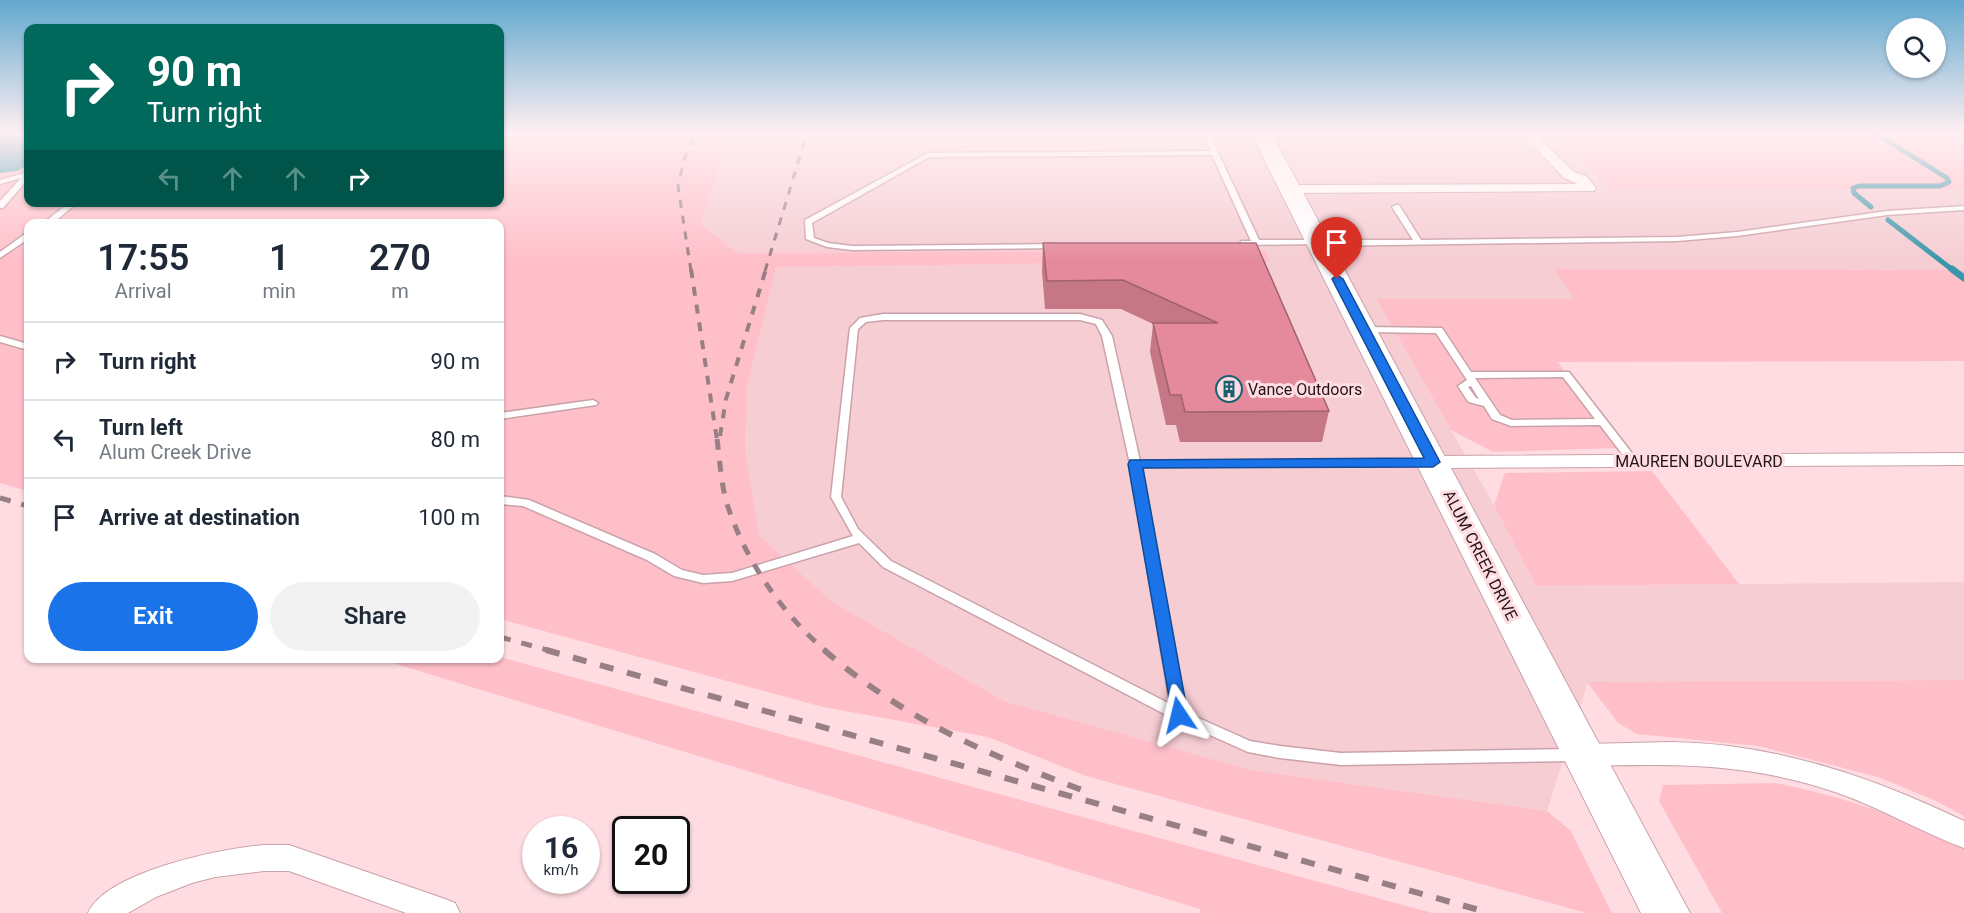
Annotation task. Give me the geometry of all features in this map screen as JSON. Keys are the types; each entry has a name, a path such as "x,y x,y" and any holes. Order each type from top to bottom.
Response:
{"main road":[{"name":"ALUM CREEK DRIVE","path":"1284,176 1666,913"}],"street":[{"path":"1570,176 1585,184"},
{"path":"1585,184 1586,176"},
{"path":"1291,189 1585,184"},
{"name":"MAUREEN BOULEVARD","path":"1433,462 1964,459"},
{"path":"1584,754 1685,753 1761,760 1828,778 1874,794 1964,835"},
{"path":"103,913 145,888 180,872 228,860 268,857 289,858 445,913"}],"lane":[{"path":"0,182 22,176"},
{"path":"891,176 808,222 810,239 827,245 852,248 1067,246"},
{"path":"1225,176 1256,243"},
{"path":"0,206 24,179"},
{"path":"53,219 68,207"},
{"path":"1396,207 1419,243"},
{"path":"1233,243 1677,239 1737,234 1887,213 1964,208"},
{"path":"0,256 24,239"},
{"path":"1179,715 1135,464 1107,336 1099,322 1080,317 883,317 863,320 854,328 836,497 854,531 887,564 1179,715 1248,746 1341,759 1584,754"},
{"path":"1364,330 1439,330 1496,417 1511,423 1602,422"},
{"path":"0,339 24,346"},
{"path":"1471,378 1566,374 1633,461"},
{"path":"504,415 592,403"},
{"path":"1135,464 1433,462"},
{"path":"504,500 525,503 651,557 678,573 704,579 732,577 861,538"}],"shaded area":[{"path":"0,176 24,176 24,207 504,207 504,176 716,176 701,224 737,253 1266,250 1270,261 776,267 747,387 745,451 759,535 831,601 1004,701 1251,770 1547,811 1571,831 1612,913 1587,913 1086,776 988,737 823,707 504,620 504,219 24,219 24,490 0,483"},
{"path":"716,176 1598,176 1613,190 1964,190 1964,270 1555,269 1576,299 1376,300 1494,505 1536,586 1964,582 1964,680 1588,682 1547,811 1251,770 1004,701 831,601 759,535 745,451 747,387 776,267 1270,261 1266,250 737,253 701,224"},
{"path":"1598,176 1964,176 1964,190 1613,190"},
{"path":"1554,269 1964,270 1964,361 1558,362 1619,448 1493,452 1451,430 1376,299 1575,299"},
{"path":"1652,471 1739,584 1536,586 1494,505 1505,473"},
{"path":"504,658 1432,913 1201,913 1200,909 393,663 504,663"},
{"path":"1964,680 1964,816 1936,801 1878,777 1759,746 1637,734 1618,723 1587,682"},
{"path":"1775,783 1824,794 1872,809 1964,848 1964,913 1722,913 1659,801 1663,785"}],"building":[{"name":"Vance Outdoors","path":"1043,243 1256,243 1329,411 1185,412 1181,395 1170,395 1153,323 1218,323 1123,280 1047,281"}],"waterway":[{"path":"1871,207 1854,193 1853,188 1859,186 1940,186 1949,182 1943,176"},
{"path":"1888,220 1954,271"},
{"path":"1952,269 1964,278"}],"railway":[{"path":"680,176 678,186 691,271"},
{"path":"765,271 794,176"},
{"path":"691,269 717,440"},
{"path":"720,436 726,399 766,269"},
{"path":"717,439 722,482 728,507 745,547 781,604 810,637 826,651"},
{"path":"0,498 24,505"},
{"path":"504,638 551,651"},
{"path":"546,650 1490,913"},
{"path":"824,650 855,675 917,716 981,749 1087,792"}],"place":[{"name":"Vance Outdoors","path":"1229,389"}],"route":[{"path":"1179,715 1135,464 1433,462 1337,279"}]}
